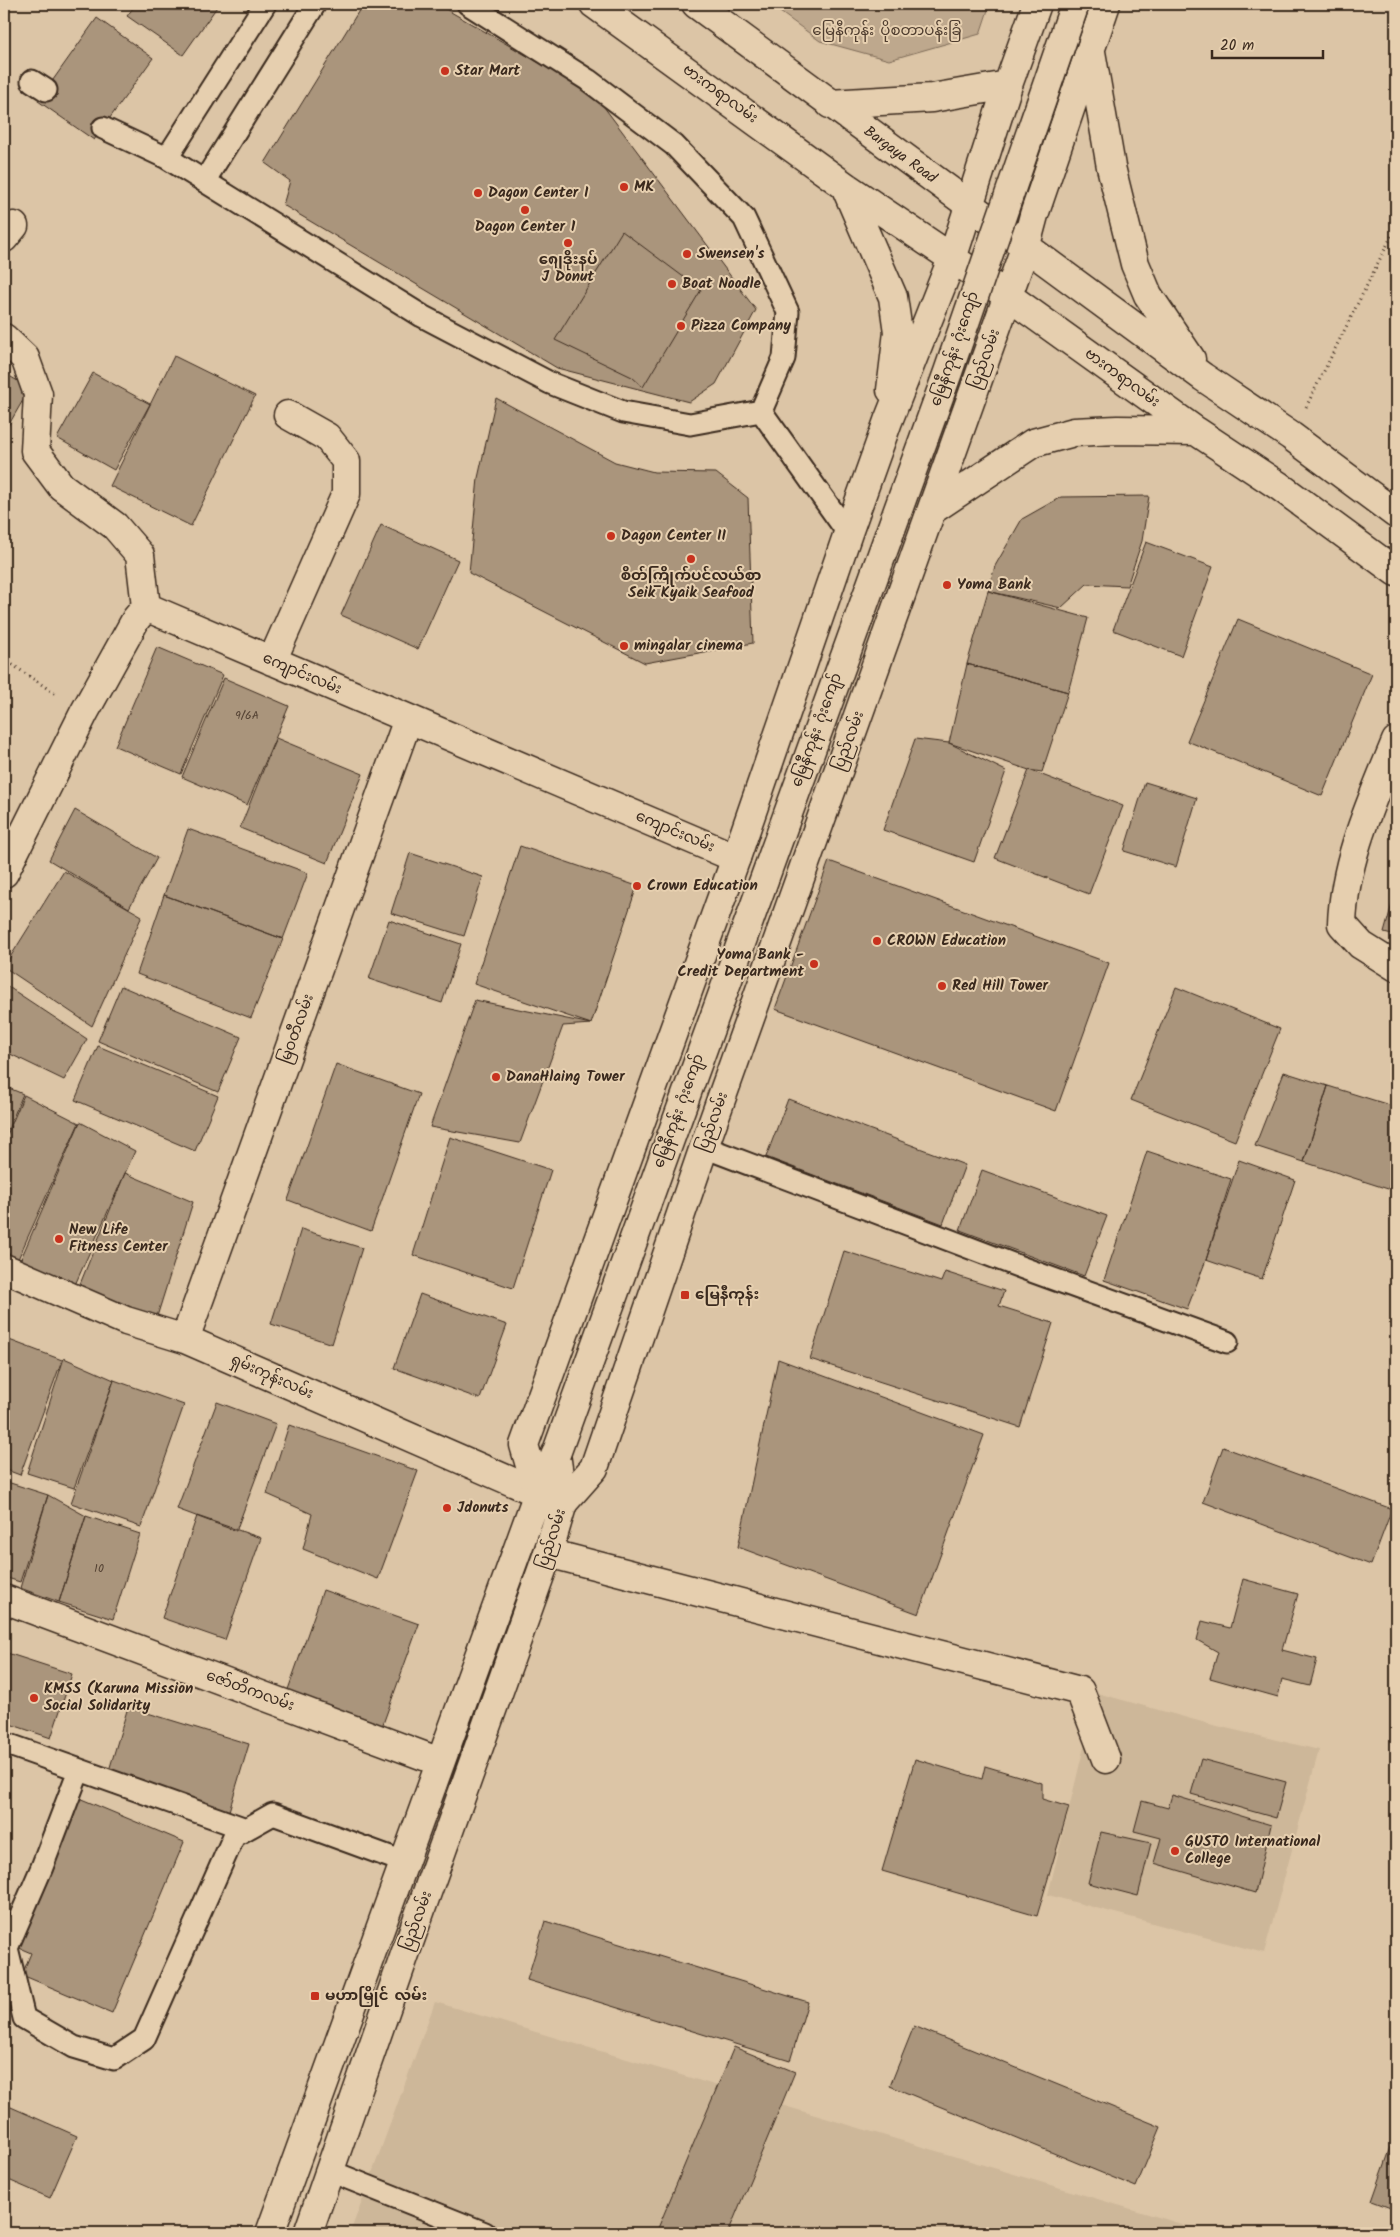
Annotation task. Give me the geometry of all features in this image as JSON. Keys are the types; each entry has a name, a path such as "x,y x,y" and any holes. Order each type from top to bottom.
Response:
{"main road":[{"name":"ဗားကရာလမ်း","path":"594,4 846,186 1008,296 1196,431 1279,486 1396,572"},
{"path":"696,4 804,81 830,104 932,98 1008,85"},
{"name":"ပြည်လမ်း","path":"270,2233 538,1493 524,1445 736,858 888,421 952,259 1008,85 1037,4"},
{"name":"မြေနီကုန်း ဂုံးကျော်","path":"538,1493 556,1454 948,372 1075,4"},
{"name":"ပြည်လမ်း","path":"308,2233 548,1553 563,1503 594,1468 704,1147 1026,245 1106,4"},
{"path":"1090,48 1111,167 1136,264 1148,295 1203,376"},
{"name":"Bargaya Road","path":"830,104 969,205"},
{"path":"846,186 893,297 898,332 888,421"},
{"path":"969,205 1203,376 1292,436 1396,514"},
{"path":"4,338 25,358 38,394 35,451 61,486 115,526 140,555 146,607 136,619 84,713 4,873"},
{"path":"272,661 346,494 346,461 327,437 288,415"},
{"path":"932,510 1034,443 1074,432 1117,430 1196,431"},
{"name":"ကျောင်းလမ်း","path":"146,607 736,858"},
{"name":"မြဝတီလမ်း","path":"185,1340 408,720"},
{"path":"1396,741 1361,829 1343,899 1342,924 1361,945 1396,967"},
{"name":"ရှမ်းကုန်းလမ်း","path":"4,1268 126,1321 185,1340 538,1493"},
{"path":"556,1454 563,1503"},
{"path":"548,1553 1080,1691 1106,1759"},
{"name":"ဇော်တိကလမ်း","path":"4,1600 440,1762"}],"lane":[{"path":"167,158 266,4"},
{"path":"205,180 315,4"},
{"path":"468,4 588,80 674,146 744,218 788,312 784,358 761,410"},
{"path":"103,128 167,158 205,180 422,316 568,390 623,412 690,424 761,410"},
{"path":"761,410 848,533"},
{"path":"704,1147 1023,1268 1227,1342"},
{"path":"4,1743 246,1829"},
{"path":"79,1770 42,1867 7,1948 24,2018 74,2047 114,2059 144,2039 234,1836 273,1814 404,1862"},
{"path":"330,2171 485,2233"}],"path":[{"path":"1292,436 1396,227"},
{"path":"4,659 84,713"}],"shaded area":[{"name":"GUSTO International College","path":"1097,1693 1213,1725 1319,1750 1264,1953 1048,1895"},
{"path":"435,2002 1212,2233 350,2233"}],"green space":[{"name":"မြေနီကုန်း ပိုစတာပန်းခြံ","path":"769,4 990,4 980,34 889,60 820,41"}],"building":[{"path":"136,4 219,4 183,55 127,16"},
{"name":"Dagon Center I","path":"363,4 437,4 595,95 756,310 716,384 689,402 557,368 283,205 290,181 265,163"},
{"path":"97,18 153,58 94,140 38,101"},
{"path":"622,231 701,290 643,387 632,377 555,340"},
{"path":"174,356 255,396 191,526 110,486"},
{"path":"4,373 30,388 4,433"},
{"path":"93,373 150,404 114,470 57,438"},
{"name":"Dagon Center II","path":"496,398 615,462 654,472 716,473 748,498 753,643 645,663 469,573 478,478"},
{"path":"1149,496 1142,541 1127,586 1087,584 1061,608 988,591 995,566 1022,519 1061,497"},
{"path":"381,525 458,560 418,649 341,615"},
{"path":"1146,542 1213,567 1181,656 1113,630"},
{"path":"988,591 1088,618 1068,692 967,664"},
{"path":"1238,619 1372,674 1322,796 1187,741"},
{"path":"157,647 223,675 181,774 115,746"},
{"path":"967,664 1068,692 1042,772 1029,770 949,743"},
{"path":"224,678 289,706 247,805 182,777"},
{"path":"276,738 363,774 327,863 240,828"},
{"path":"915,739 949,743 1006,771 974,862 883,830"},
{"path":"1029,770 1123,806 1089,894 995,858"},
{"path":"1145,782 1197,798 1176,867 1124,851"},
{"path":"75,810 157,858 129,908 49,860"},
{"path":"188,829 308,873 283,939 164,895"},
{"path":"520,846 637,886 591,1024 474,984"},
{"path":"410,853 483,877 464,936 391,913"},
{"name":"Red Hill Tower","path":"829,861 1109,963 1056,1111 775,1009"},
{"path":"64,871 142,916 92,1026 4,967"},
{"path":"1396,890 1396,936 1384,933"},
{"path":"164,895 283,939 251,1018 137,974"},
{"path":"389,920 461,944 442,1003 369,979"},
{"path":"4,984 87,1039 64,1080 4,1051"},
{"path":"121,986 241,1037 218,1092 98,1041"},
{"path":"1176,987 1280,1029 1235,1141 1131,1100"},
{"name":"DanaHlaing Tower","path":"475,1000 591,1024 563,1026 520,1143 430,1127"},
{"path":"98,1046 218,1096 195,1151 75,1100"},
{"path":"336,1064 419,1094 371,1231 288,1200"},
{"path":"1284,1072 1328,1086 1304,1162 1255,1146"},
{"path":"4,1086 23,1094 4,1139"},
{"path":"1328,1086 1396,1107 1396,1165 1388,1189 1304,1162"},
{"path":"24,1095 79,1123 18,1259 4,1252 4,1142"},
{"path":"788,1099 965,1165 943,1224 766,1157"},
{"path":"80,1122 135,1151 74,1287 20,1261"},
{"path":"450,1137 551,1170 513,1288 413,1255"},
{"path":"1147,1151 1231,1179 1206,1260 1187,1309 1104,1280"},
{"path":"1239,1160 1295,1180 1262,1279 1206,1260"},
{"path":"982,1170 1107,1216 1084,1276 960,1230"},
{"path":"125,1173 193,1202 154,1326 76,1294"},
{"path":"301,1229 362,1248 332,1344 271,1324"},
{"path":"844,1251 941,1282 945,1272 1004,1291 999,1306 1053,1323 1020,1427 810,1359"},
{"path":"420,1294 507,1325 480,1399 394,1368"},
{"path":"4,1338 62,1360 20,1475 4,1469"},
{"path":"64,1358 114,1380 74,1488 27,1473"},
{"path":"778,1359 984,1435 919,1614 738,1547"},
{"path":"114,1380 184,1405 141,1527 71,1503"},
{"path":"217,1402 276,1424 236,1531 177,1509"},
{"path":"289,1425 418,1471 378,1579 303,1549 312,1514 267,1494"},
{"path":"1223,1447 1392,1509 1371,1565 1203,1502"},
{"path":"4,1481 48,1495 20,1582 4,1577"},
{"path":"48,1495 86,1516 59,1602 20,1588"},
{"path":"86,1516 140,1534 113,1619 59,1602"},
{"path":"197,1516 261,1538 225,1640 162,1618"},
{"path":"1243,1579 1298,1594 1282,1650 1317,1659 1310,1686 1282,1679 1278,1697 1210,1678 1218,1652 1197,1640 1202,1621 1230,1628"},
{"path":"323,1590 419,1624 379,1735 284,1701"},
{"name":"KMSS (Karuna Mission Social Solidarity","path":"4,1652 72,1674 51,1738 4,1722"},
{"path":"128,1707 249,1744 229,1811 108,1774"},
{"path":"915,1759 982,1779 985,1766 1042,1783 1042,1799 1069,1807 1037,1916 882,1871"},
{"path":"1201,1759 1286,1782 1276,1818 1191,1794"},
{"path":"1172,1795 1271,1825 1255,1893 1154,1863 1161,1838 1134,1831 1142,1801 1168,1808"},
{"path":"79,1798 184,1842 112,2013 22,1975 31,1953 10,1944"},
{"path":"1101,1832 1151,1843 1138,1896 1088,1883"},
{"path":"545,1921 808,2002 790,2061 527,1980"},
{"path":"914,2026 1161,2127 1136,2187 890,2086"},
{"path":"734,2047 795,2072 728,2233 656,2233"},
{"path":"4,2104 77,2136 50,2198 4,2178"},
{"path":"1396,2133 1396,2210 1372,2201"}],"place":[{"name":"Star Mart","path":"445,71"},
{"name":"MK","path":"624,187"},
{"name":"Dagon Center I","path":"478,193"},
{"name":"Dagon Center 1","path":"525,210"},
{"name":"၈ျေဒိုးနပ် J Donut","path":"568,243"},
{"name":"Swensen's","path":"687,254"},
{"name":"Boat Noodle","path":"672,284"},
{"name":"Pizza Company","path":"681,326"},
{"name":"Dagon Center II","path":"611,536"},
{"name":"စိတ်ကြိုက်ပင်လယ်စာ Seik Kyaik Seafood","path":"691,559"},
{"name":"Yoma Bank","path":"947,585"},
{"name":"mingalar cinema","path":"624,646"},
{"name":"Crown Education","path":"637,886"},
{"name":"CROWN Education","path":"877,941"},
{"name":"Yoma Bank - Credit Department","path":"814,964"},
{"name":"Red Hill Tower","path":"942,986"},
{"name":"DanaHlaing Tower","path":"496,1077"},
{"name":"New Life Fitness Center","path":"59,1239"},
{"name":"မြေနီကုန်း","path":"685,1295"},
{"name":"Jdonuts","path":"447,1508"},
{"name":"KMSS (Karuna Mission Social Solidarity","path":"34,1698"},
{"name":"GUSTO International College","path":"1175,1851"},
{"name":"မဟာမြိုင် လမ်း","path":"315,1996"}]}
